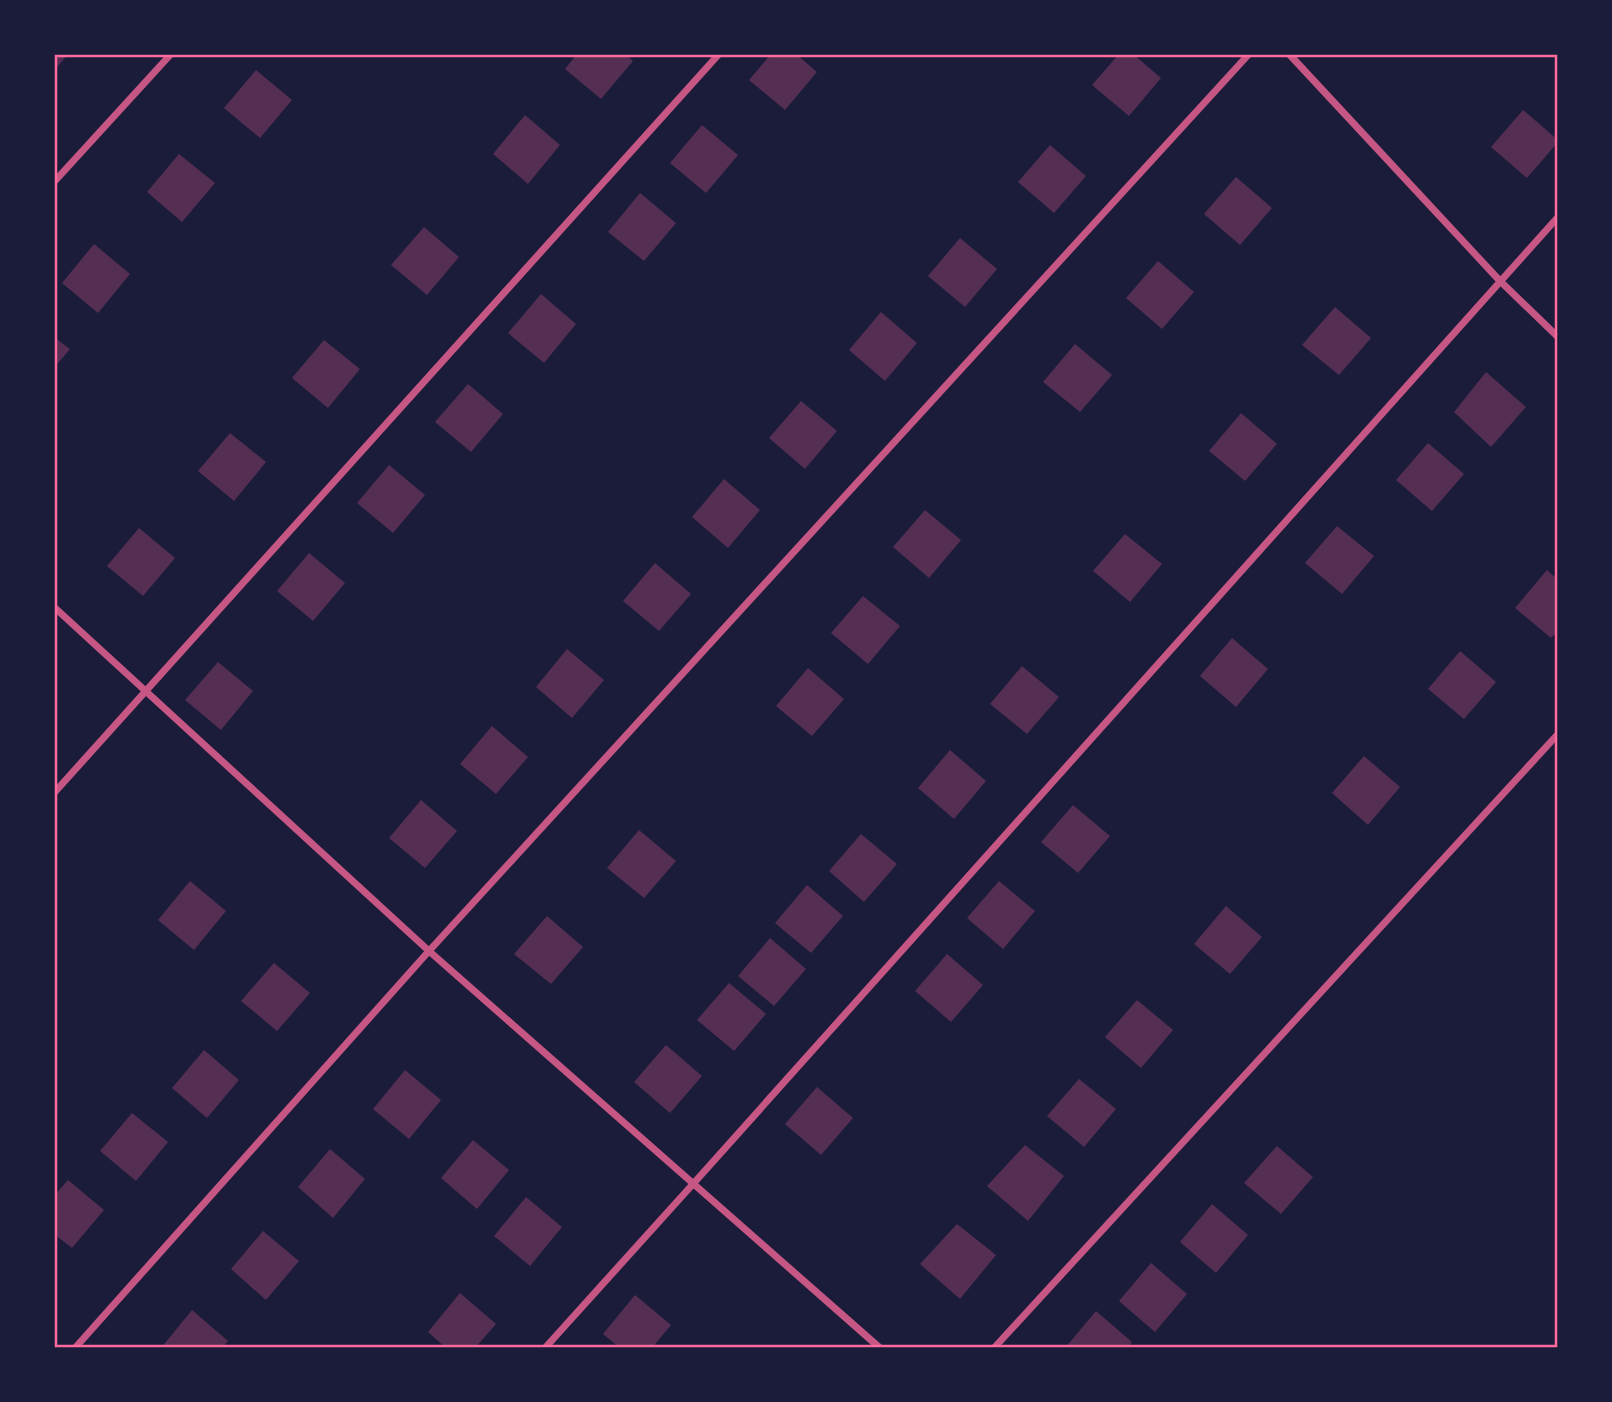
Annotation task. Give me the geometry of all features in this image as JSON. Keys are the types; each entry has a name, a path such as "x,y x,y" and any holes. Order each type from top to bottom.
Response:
{"street":[{"path":"54,182 170,54"},
{"path":"54,793 719,54"},
{"path":"75,1348 429,951 1249,54"},
{"path":"1289,54 1500,281 1558,337"},
{"path":"545,1348 1558,217"},
{"path":"54,607 429,951 880,1348"},
{"path":"994,1348 1558,734"}],"building":[{"path":"54,54 68,54 54,71"},
{"path":"577,54 625,54 633,61 601,99 565,69"},
{"path":"771,54 796,54 817,72 785,110 749,80"},
{"path":"1119,54 1133,54 1161,78 1129,116 1092,85"},
{"path":"256,70 292,100 260,138 224,108"},
{"path":"1523,110 1558,140 1527,178 1491,147"},
{"path":"525,115 560,145 528,184 493,154"},
{"path":"702,125 738,155 706,193 670,163"},
{"path":"1050,145 1086,176 1054,213 1018,182"},
{"path":"179,154 215,183 182,222 147,192"},
{"path":"1236,177 1272,208 1240,245 1204,214"},
{"path":"640,193 676,223 644,261 608,232"},
{"path":"424,227 459,257 427,295 391,265"},
{"path":"960,238 997,269 965,307 928,276"},
{"path":"94,244 130,274 98,313 62,283"},
{"path":"1158,261 1194,292 1162,329 1126,298"},
{"path":"541,294 576,324 544,363 508,333"},
{"path":"1335,307 1371,338 1339,375 1302,345"},
{"path":"881,312 917,343 885,381 849,350"},
{"path":"54,337 70,349 54,368"},
{"path":"324,340 360,369 328,408 292,378"},
{"path":"1075,344 1112,375 1080,412 1043,382"},
{"path":"1486,372 1526,407 1491,447 1454,412"},
{"path":"468,384 503,414 471,452 435,422"},
{"path":"801,401 837,431 805,469 769,438"},
{"path":"1241,413 1277,444 1245,481 1209,451"},
{"path":"230,433 266,462 234,501 198,471"},
{"path":"1428,443 1464,474 1432,511 1396,480"},
{"path":"389,465 425,495 393,533 357,503"},
{"path":"724,479 760,510 728,548 692,517"},
{"path":"925,510 961,540 929,578 893,547"},
{"path":"1337,526 1374,556 1342,594 1305,563"},
{"path":"139,528 175,558 143,596 107,566"},
{"path":"1125,534 1162,564 1130,602 1093,571"},
{"path":"309,553 345,583 313,621 277,591"},
{"path":"655,563 691,594 659,631 623,601"},
{"path":"1547,570 1558,580 1558,631 1551,638 1515,608"},
{"path":"863,596 900,626 868,664 831,633"},
{"path":"1232,638 1268,669 1236,707 1200,676"},
{"path":"567,649 604,680 572,718 536,687"},
{"path":"1460,651 1496,682 1464,719 1428,689"},
{"path":"218,662 253,691 221,730 185,700"},
{"path":"1022,666 1059,697 1027,734 990,704"},
{"path":"808,668 844,699 812,736 776,706"},
{"path":"492,726 528,757 496,794 460,764"},
{"path":"950,750 986,781 954,819 918,788"},
{"path":"1364,756 1400,787 1368,825 1332,793"},
{"path":"421,800 457,831 425,868 389,838"},
{"path":"1073,805 1110,836 1078,873 1041,842"},
{"path":"639,830 676,861 644,898 607,868"},
{"path":"861,834 897,864 864,902 829,871"},
{"path":"190,881 226,911 194,950 158,920"},
{"path":"999,881 1035,911 1003,949 967,918"},
{"path":"807,885 843,916 811,953 775,923"},
{"path":"1226,906 1262,937 1230,974 1194,944"},
{"path":"547,916 583,947 551,984 514,954"},
{"path":"770,938 806,969 774,1006 738,976"},
{"path":"947,954 983,985 951,1022 915,991"},
{"path":"274,963 310,993 277,1031 241,1001"},
{"path":"729,983 766,1014 734,1051 697,1020"},
{"path":"1137,1000 1173,1030 1141,1068 1105,1037"},
{"path":"666,1045 702,1076 670,1113 634,1082"},
{"path":"204,1050 239,1080 207,1118 172,1088"},
{"path":"405,1070 441,1100 409,1139 373,1109"},
{"path":"1079,1079 1116,1109 1084,1147 1047,1116"},
{"path":"817,1087 853,1118 821,1155 785,1124"},
{"path":"132,1113 168,1142 136,1181 100,1151"},
{"path":"473,1140 509,1170 477,1209 441,1178"},
{"path":"1025,1145 1064,1176 1028,1221 987,1186"},
{"path":"1277,1146 1313,1177 1281,1214 1244,1183"},
{"path":"330,1149 365,1179 333,1218 298,1187"},
{"path":"68,1180 104,1210 72,1248 54,1234 54,1196"},
{"path":"526,1197 562,1227 530,1266 494,1236"},
{"path":"1212,1204 1248,1235 1216,1273 1180,1242"},
{"path":"957,1224 996,1255 960,1299 920,1264"},
{"path":"263,1231 299,1261 266,1300 231,1269"},
{"path":"1151,1263 1187,1294 1155,1332 1119,1301"},
{"path":"460,1293 496,1324 475,1348 446,1348 428,1332"},
{"path":"635,1295 671,1325 652,1348 620,1348 603,1334"},
{"path":"192,1310 228,1341 222,1348 161,1348"},
{"path":"1096,1311 1132,1342 1128,1348 1065,1348"}]}
